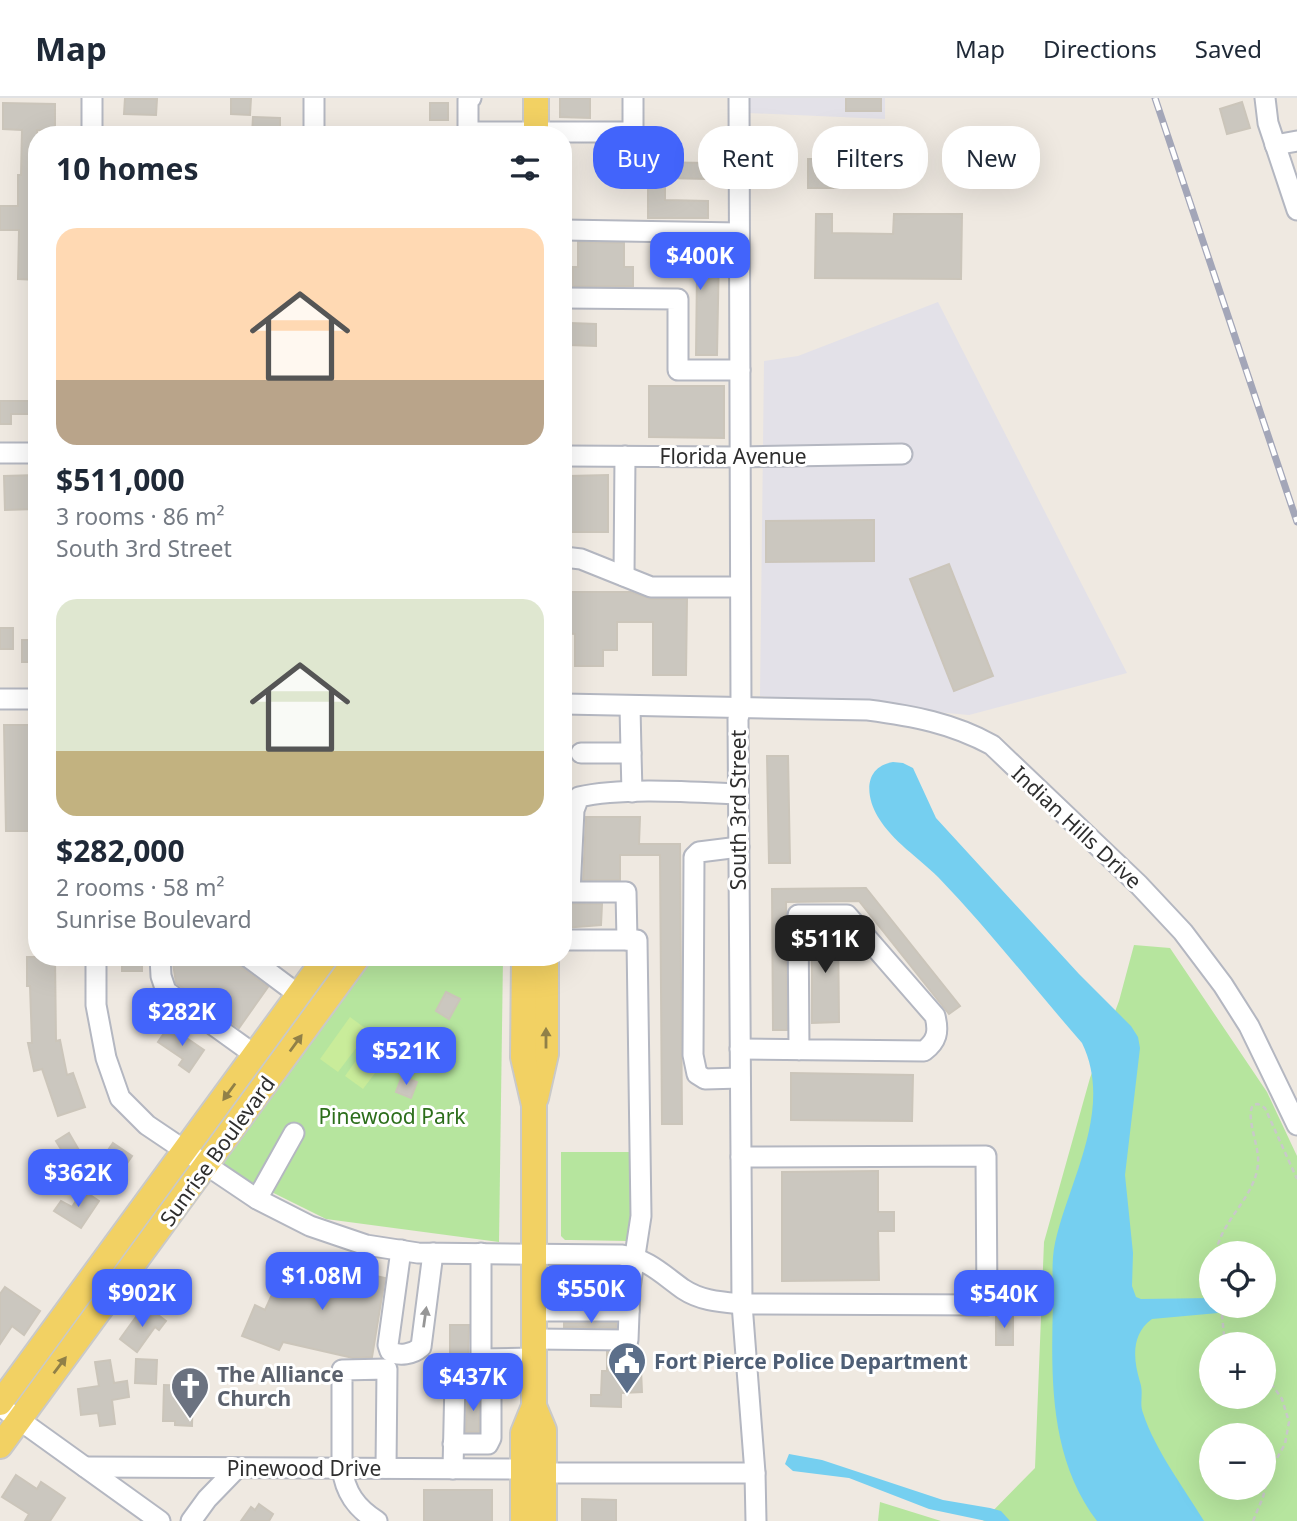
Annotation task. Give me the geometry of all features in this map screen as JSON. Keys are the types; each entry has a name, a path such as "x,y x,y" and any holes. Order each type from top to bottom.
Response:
{"main road":[{"path":"536,98 536,126"},
{"name":"Sunrise Boulevard","path":"0,1446 6,1409 186,1151 320,966"},
{"name":"Sunrise Boulevard","path":"6,1409 207,1166 351,966"},
{"path":"524,966 523,1057 534,1105"},
{"path":"523,1521 544,1430 534,1406 534,1105 545,1055 545,966"},
{"path":"533,1471 544,1521"}],"street":[{"path":"92,98 92,126"},
{"path":"314,98 314,126"},
{"path":"468,126 468,100 471,98"},
{"path":"572,133 633,132 633,98"},
{"name":"South 3rd Street","path":"739,98 741,707 738,719 738,794 742,1304 756,1521"},
{"path":"1265,98 1268,123 1297,210"},
{"path":"1275,145 1297,141"},
{"path":"572,230 739,233"},
{"path":"572,298 678,299 678,370 740,370"},
{"path":"0,453 28,453"},
{"name":"Florida Avenue","path":"572,456 902,454"},
{"path":"624,576 625,456"},
{"path":"572,558 581,559 651,587 740,587"},
{"path":"0,699 28,699"},
{"name":"Indian Hills Drive","path":"572,704 868,710 918,716 972,734 992,745 1139,885 1183,932 1223,985 1249,1026 1297,1125"},
{"path":"630,706 632,792"},
{"path":"580,753 631,753"},
{"path":"572,833 574,810 579,797 594,793 738,794"},
{"path":"739,847 699,852 694,858 693,1055 697,1074 705,1079 740,1078"},
{"path":"572,892 626,892 627,940"},
{"path":"740,1049 799,1050 924,1051 934,1043 938,1028 935,1016 847,915 798,915 799,1050"},
{"path":"453,1469 455,1380 481,1367 534,1348 628,1340 641,1216 637,940 572,940"},
{"path":"96,966 96,1005 106,1058 120,1098 147,1125 207,1166 257,1199 310,1226 366,1245 433,1253 621,1255 654,1266 685,1290 716,1302 987,1305 986,1156 741,1157"},
{"path":"160,966 166,991 256,1055"},
{"path":"260,966 299,995"},
{"path":"257,1199 294,1133"},
{"path":"386,1468 388,1345 401,1250"},
{"path":"377,1521 348,1496 342,1468 342,1370 388,1360 395,1354 409,1354 421,1347 433,1253"},
{"path":"453,1444 488,1444 491,1438 491,1380 481,1367 481,1253"},
{"path":"534,1311 629,1311"},
{"path":"6,1409 160,1521"},
{"name":"Pinewood Drive","path":"85,1467 755,1473"},
{"path":"191,1521 207,1499 237,1468"}],"path":[{"path":"1220,1241 1257,1171 1258,1151 1250,1113 1253,1105 1263,1107 1268,1113 1297,1179"},
{"path":"1253,1521 1269,1472 1285,1444 1289,1422 1282,1399 1276,1390"}],"shaded area":[{"path":"749,98 885,98 885,119 748,113"},
{"path":"938,302 1127,673 969,715 760,696 764,361 798,356"}],"green space":[{"path":"1134,945 1170,948 1267,1092 1297,1156 1297,1521 983,1521 1035,1468 1044,1242 1090,1078 1119,1001"},
{"name":"Pinewood Park","path":"364,966 503,966 499,1242 326,1219 221,1167"},
{"path":"350,1017 369,1031 338,1072 320,1059"},
{"path":"375,1034 394,1048 363,1089 345,1076"},
{"path":"561,1152 635,1152 635,1231 627,1241 565,1240 561,1236"},
{"path":"880,1502 941,1521 878,1521"}],"water":[{"path":"903,763 913,768 936,818 1079,974 1131,1026 1138,1037 1140,1048 1125,1175 1133,1253 1132,1286 1136,1297 1141,1299 1199,1298 1199,1315 1152,1319 1140,1332 1135,1356 1141,1386 1141,1405 1162,1455 1204,1521 1097,1521 1081,1497 1061,1444 1056,1416 1052,1359 1053,1265 1061,1219 1086,1144 1091,1119 1091,1068 1082,1043 1011,959 957,897 884,826 874,809 869,791 872,776 883,765"},
{"path":"789,1454 822,1460 943,1500 1001,1511 1010,1521 986,1521 929,1509 849,1478 793,1471 785,1464"}],"building":[{"path":"125,98 157,99 156,115 124,114"},
{"path":"231,98 251,98 250,115 231,114"},
{"path":"560,98 590,98 590,118 560,117"},
{"path":"846,98 881,98 881,111 846,111"},
{"path":"1242,102 1250,128 1227,134 1220,109"},
{"path":"3,103 55,104 55,126 28,126 28,280 18,279 19,230 0,230 0,206 18,206 18,175 21,175 22,130 3,129"},
{"path":"430,103 448,103 448,120 430,120"},
{"path":"253,117 280,118 280,126 252,126"},
{"path":"808,159 812,159 812,188 808,188"},
{"path":"684,163 698,163 698,179 684,178"},
{"path":"648,189 665,189 665,200 708,201 708,218 648,218"},
{"path":"816,214 832,214 832,233 893,234 894,214 962,214 961,279 815,278"},
{"path":"578,242 624,243 624,267 633,267 633,286 573,286 573,267 578,267"},
{"path":"660,250 719,251 717,355 696,355 697,272 660,272"},
{"path":"572,323 596,324 596,346 572,345"},
{"path":"649,386 724,386 724,438 649,437"},
{"path":"0,401 28,401 28,414 11,414 11,424 0,424"},
{"path":"28,475 28,509 5,510 4,476"},
{"path":"608,475 608,532 572,532 572,476"},
{"path":"874,520 874,561 766,562 766,521"},
{"path":"949,564 993,676 954,691 910,579"},
{"path":"572,592 631,592 651,599 687,599 686,675 653,675 653,622 617,622 617,650 603,650 603,666 575,666 575,634 572,634"},
{"path":"0,628 13,628 13,649 0,649"},
{"path":"22,640 28,640 28,662 22,662"},
{"path":"4,725 28,725 28,831 6,831"},
{"path":"767,756 788,756 790,863 769,863"},
{"path":"586,817 640,817 639,844 680,844 682,1124 662,1124 660,855 620,855 620,880 583,880"},
{"path":"866,888 960,1006 949,1014 859,901 786,902 787,1030 773,1030 772,889"},
{"path":"572,904 602,904 601,925 572,927"},
{"path":"812,927 838,927 839,1022 812,1023"},
{"path":"27,957 28,966 55,966 56,1041 60,1040 67,1075 73,1073 85,1107 58,1116 42,1069 34,1071 28,1043 32,1043 30,986 27,986"},
{"path":"122,966 142,966 142,971 122,971"},
{"path":"173,966 240,966 268,987 239,1028 176,983"},
{"path":"446,992 460,999 449,1019 436,1011"},
{"path":"169,1026 204,1050 189,1072 179,1065 183,1059 158,1042"},
{"path":"791,1073 913,1075 912,1121 791,1120"},
{"path":"402,1076 417,1082 411,1098 396,1092"},
{"path":"69,1133 83,1157 70,1164 56,1141"},
{"path":"113,1143 132,1156 114,1182 95,1169"},
{"path":"878,1171 878,1212 894,1212 894,1231 878,1231 879,1280 782,1281 782,1172"},
{"path":"83,1190 99,1201 81,1228 54,1211 61,1201 72,1207"},
{"path":"300,1259 385,1278 372,1357 353,1358 283,1342 279,1350 242,1336 255,1305 265,1310 275,1288 291,1293"},
{"path":"567,1276 604,1276 604,1290 578,1291 578,1294 567,1295"},
{"path":"5,1287 40,1311 24,1335 12,1326 0,1344 0,1294"},
{"path":"149,1308 166,1321 159,1330 155,1327 137,1352 120,1339 136,1317 140,1320"},
{"path":"996,1314 1013,1314 1013,1345 996,1345"},
{"path":"564,1323 616,1323 616,1328 564,1327"},
{"path":"450,1325 469,1325 468,1363 450,1366"},
{"path":"607,1352 623,1352 623,1371 641,1370 642,1392 621,1393 621,1407 591,1406 591,1395 601,1395 602,1371 607,1371"},
{"path":"136,1359 157,1360 156,1384 135,1383"},
{"path":"110,1360 114,1383 127,1381 129,1397 112,1400 115,1424 100,1426 98,1413 81,1415 78,1389 99,1386 95,1362"},
{"path":"164,1385 193,1386 192,1426 163,1421"},
{"path":"467,1394 479,1394 479,1432 466,1432"},
{"path":"16,1475 37,1489 41,1482 65,1498 50,1521 25,1521 29,1514 2,1497"},
{"path":"424,1490 492,1490 492,1521 424,1521"},
{"path":"582,1499 616,1500 616,1521 582,1521"},
{"path":"259,1504 273,1514 269,1521 241,1521 251,1507 255,1510"}],"railway":[{"path":"1155,98 1297,522"}],"place":[{"name":"Fort Pierce Police Department","path":"627,1395"},
{"name":"The Alliance Church","path":"190,1420"}]}
